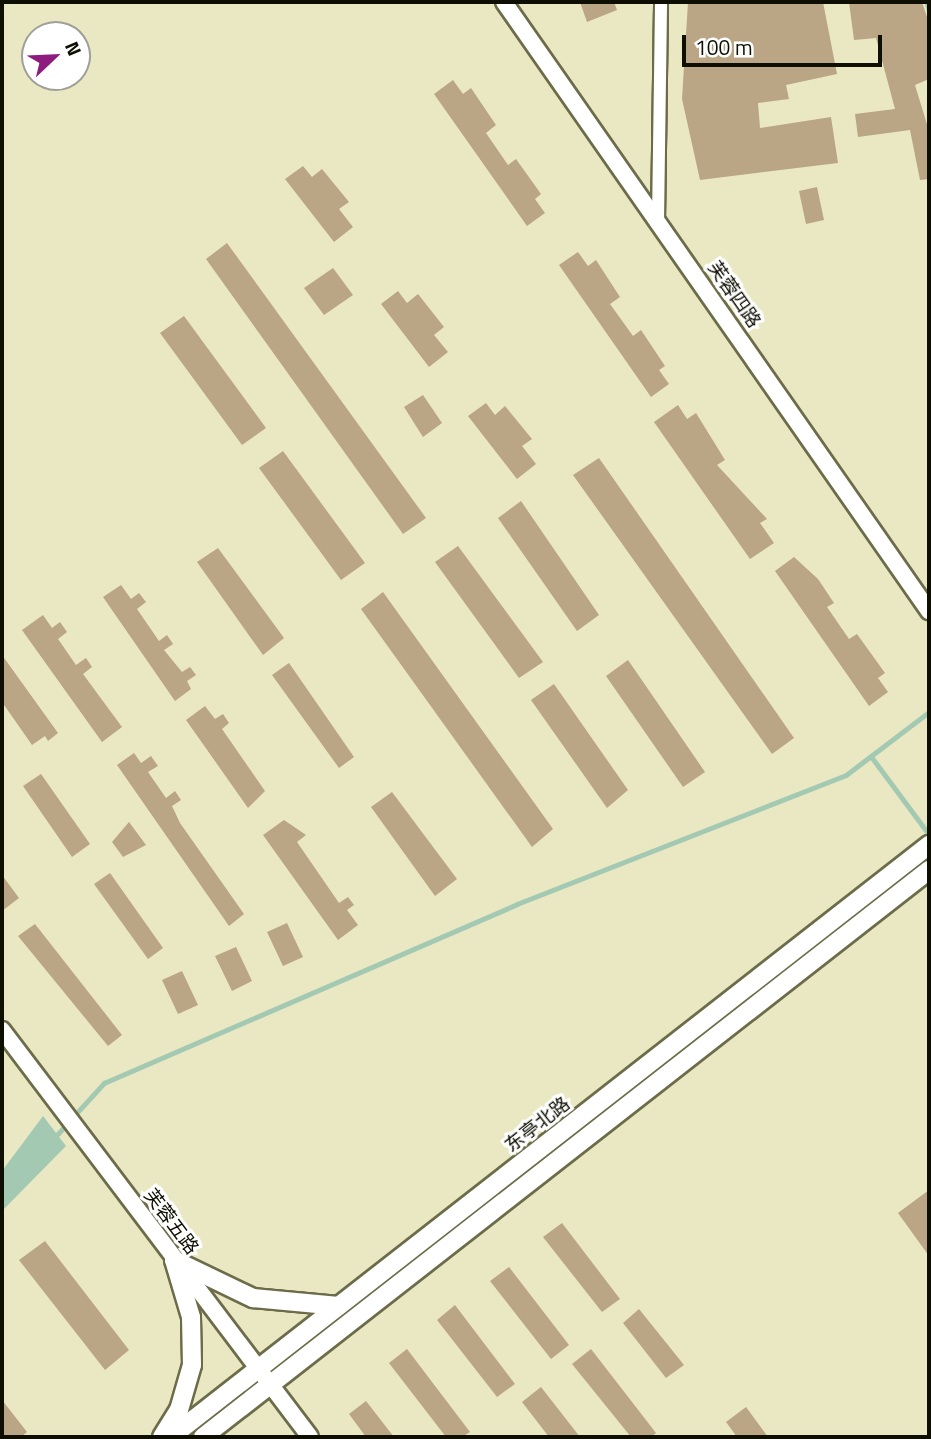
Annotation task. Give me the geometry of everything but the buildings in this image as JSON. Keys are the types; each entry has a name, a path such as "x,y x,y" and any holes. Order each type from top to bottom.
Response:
{"main road":[{"name":"东亭北路","path":"170,1437 925,848"},
{"path":"203,1437 929,870"},
{"path":"174,1259 253,1298 339,1306"},
{"path":"162,1437 180,1410 192,1365 191,1317 174,1259"}],"street":[{"name":"芙蓉四路","path":"504,2 929,611"},
{"path":"658,221 661,2"},
{"name":"芙蓉五路","path":"2,1030 310,1437"}],"shaded area":[{"path":"43,1116 66,1146 2,1211 2,1171"}],"waterway":[{"path":"927,2 929,9"},
{"path":"73,1117 104,1083 517,904 846,775 929,712"},
{"path":"871,756 929,834"},
{"path":"54,1138 67,1124"}]}
